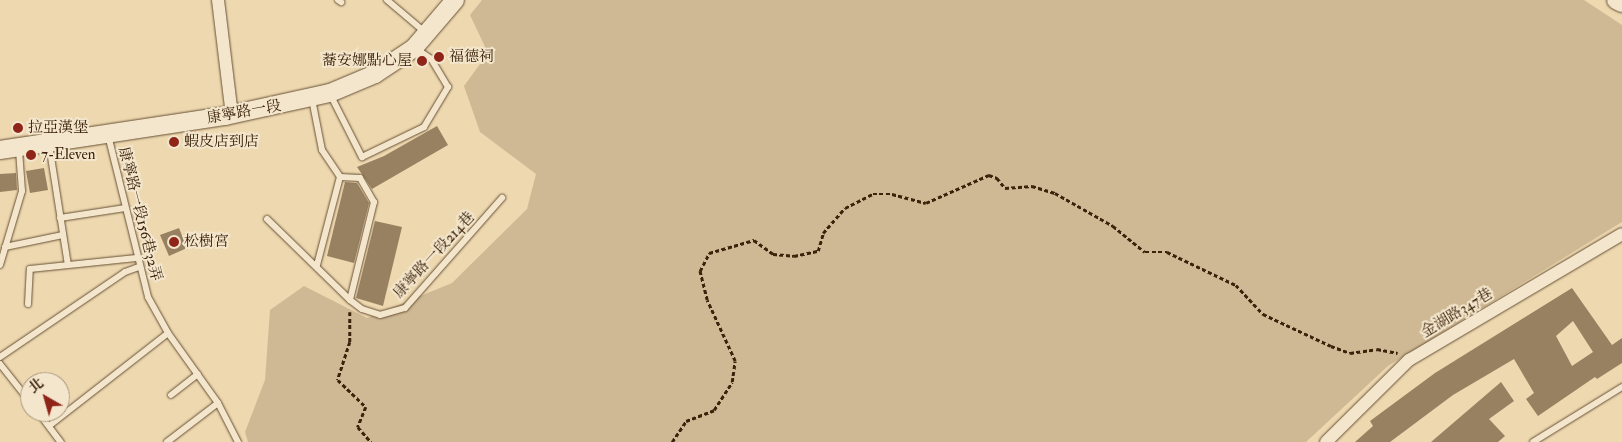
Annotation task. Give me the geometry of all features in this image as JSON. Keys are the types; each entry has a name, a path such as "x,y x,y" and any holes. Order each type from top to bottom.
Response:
{"street":[{"path":"218,0 232,114"},
{"name":"康寧路一段","path":"0,150 108,135 312,99 375,74 414,48 455,0"},
{"path":"1616,0 1622,3"},
{"name":"金湖路347巷","path":"1326,442 1409,360 1622,234"}],"lane":[{"path":"387,0 427,34"},
{"path":"330,93 362,157 424,128 448,87 431,59 414,48"},
{"path":"312,99 322,150 340,177 316,265"},
{"name":"康寧路一段156巷32弄","path":"108,135 136,258 148,297 168,333 218,403 238,442"},
{"path":"49,144 68,265"},
{"path":"0,265 22,191 19,147"},
{"path":"340,177 360,178 374,202 350,300"},
{"name":"康寧路一段214巷","path":"267,219 350,300 362,309 380,315 404,308 502,198"},
{"path":"60,218 125,208"},
{"path":"5,247 63,235"},
{"path":"28,304 30,269 136,258"},
{"path":"0,357 125,272 139,267"},
{"path":"49,426 168,333"},
{"path":"0,364 20,389"},
{"path":"171,396 198,374"},
{"path":"1533,442 1622,387"},
{"path":"167,442 218,403"},
{"path":"46,422 61,442"}],"path":[{"path":"672,442 686,421 714,410 732,382 735,360 707,300 700,271 709,253 754,240 773,254 794,256 818,251 823,233 845,208 873,194 892,194 926,202 989,175 997,178 1005,188 1032,186 1055,192 1113,226 1145,252 1167,252 1236,284 1263,314 1331,346 1350,352 1377,349 1396,352 1409,360"},
{"path":"350,300 350,342 338,380 366,407 358,427 371,442"}],"shaded area":[{"path":"482,0 1584,0 1622,25 1622,222 1388,366 1306,442 248,442 245,432 265,380 270,310 304,286 367,318 452,283 527,209 536,174 480,132 464,86 488,53 470,15"}],"building":[{"path":"437,126 448,145 372,189 357,167 384,156"},
{"path":"44,168 48,190 30,193 26,171"},
{"path":"16,173 17,190 0,192 0,174"},
{"path":"345,182 357,183 369,203 354,263 327,256"},
{"path":"375,221 402,227 383,306 356,298"},
{"name":"松樹宮","path":"179,228 187,248 169,256 160,235"},
{"path":"1572,288 1612,345 1622,338 1622,363 1597,379 1595,377 1538,416 1526,399 1534,393 1514,359 1453,395 1390,442 1355,442 1373,426 1370,421 1435,373","holes":["1573,321 1593,352 1572,366 1556,336"]},
{"path":"1501,382 1514,401 1489,419 1505,436 1498,442 1431,442"}],"place":[{"name":"福德祠","path":"439,57"},
{"name":"蕎安娜點心屋","path":"422,61"},
{"name":"拉亞漢堡","path":"18,128"},
{"name":"蝦皮店到店","path":"174,142"},
{"name":"7-Eleven","path":"31,155"},
{"name":"松樹宮","path":"174,242"}]}
